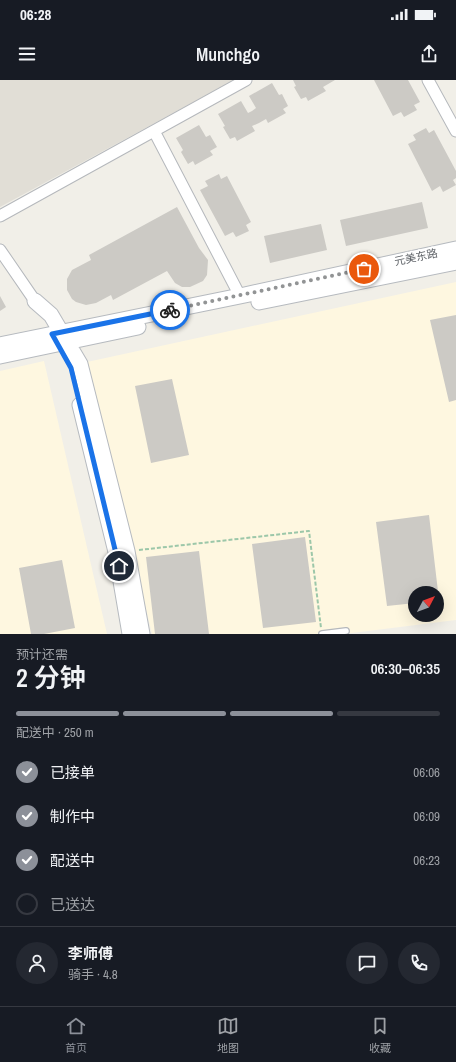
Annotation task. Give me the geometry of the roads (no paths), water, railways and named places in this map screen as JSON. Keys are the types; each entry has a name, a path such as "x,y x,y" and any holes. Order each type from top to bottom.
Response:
{"street":[{"path":"0,216 246,80"},
{"path":"428,80 456,131"},
{"path":"154,131 240,296"},
{"name":"元美东路","path":"0,356 59,338 456,248"},
{"path":"0,250 36,301 51,315 71,368 116,552 130,634"},
{"name":"元美东路","path":"0,345 59,338 456,262"},
{"path":"59,338 80,364 127,551 142,634"}],"lane":[{"path":"322,634 346,631"}]}
